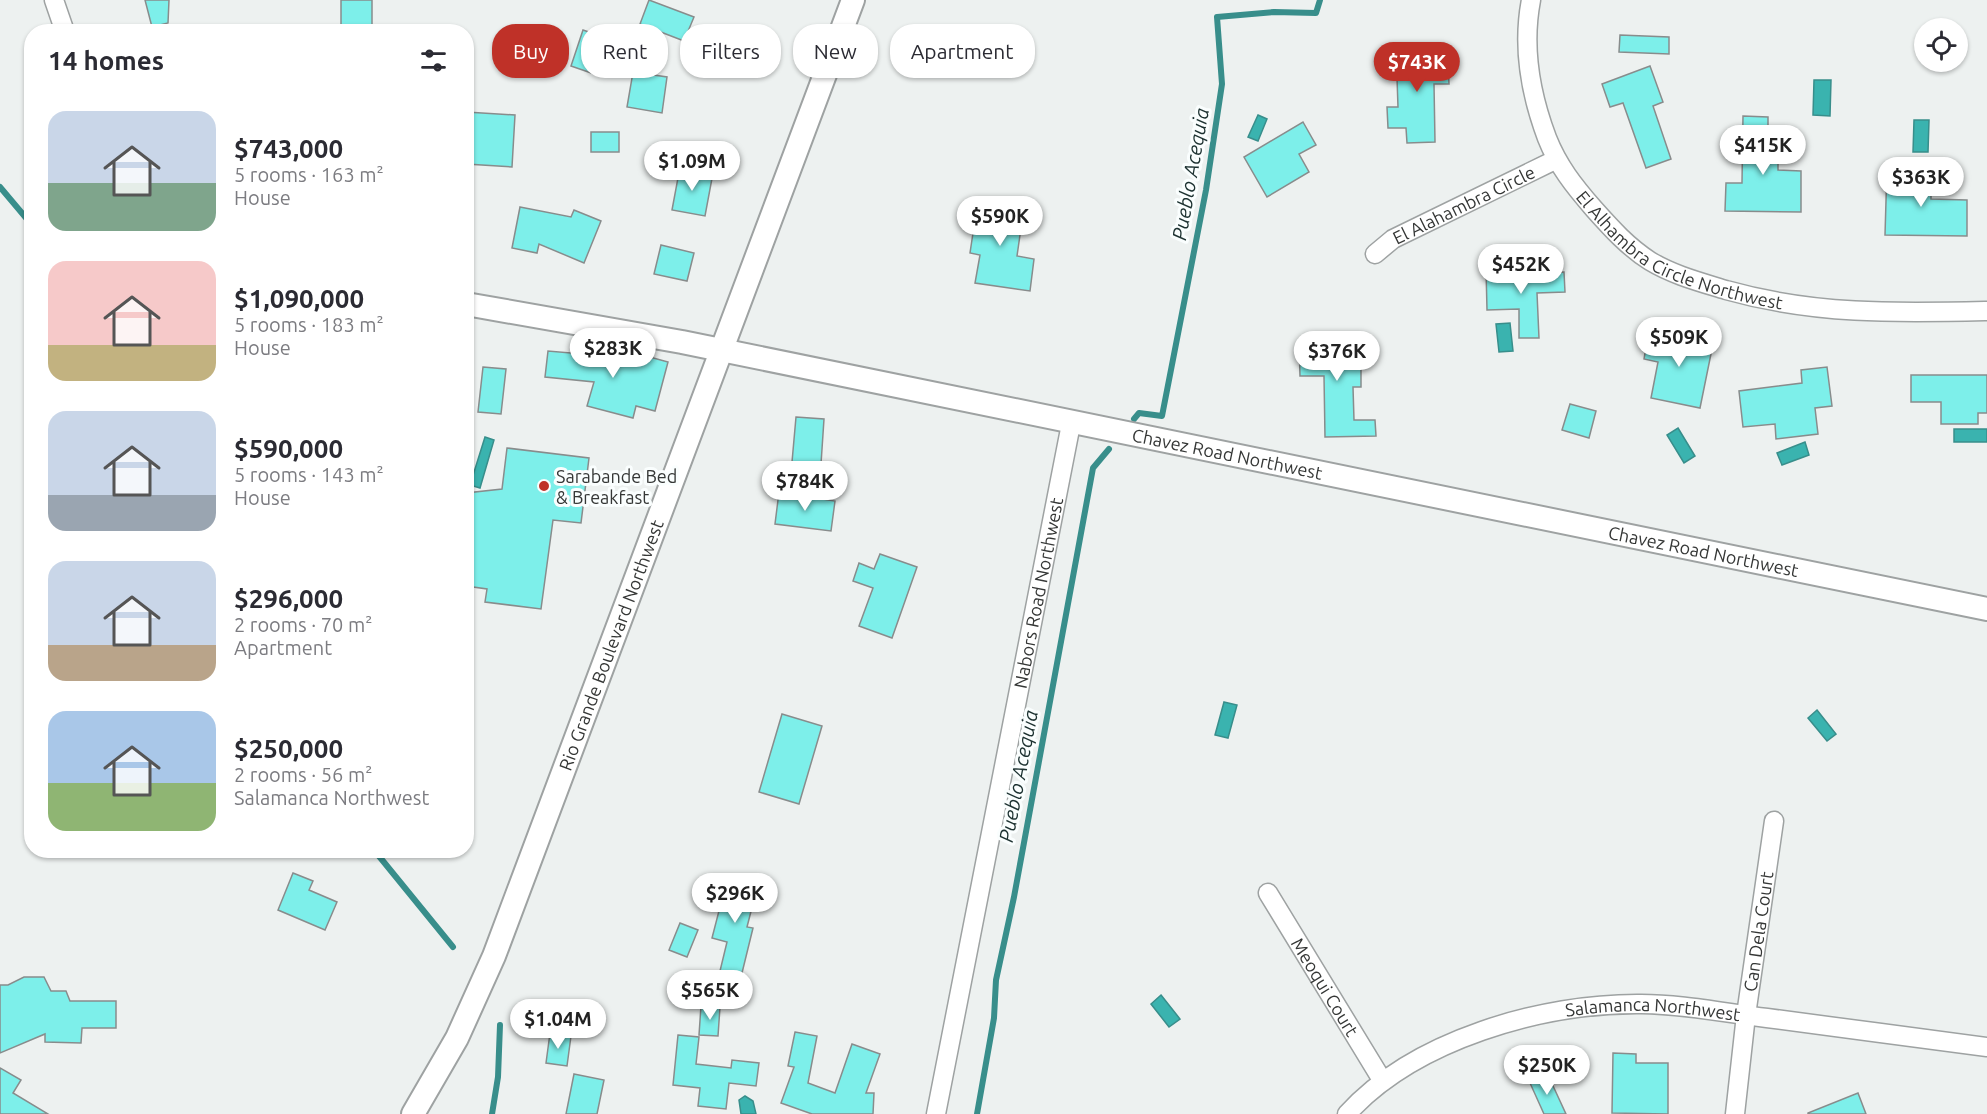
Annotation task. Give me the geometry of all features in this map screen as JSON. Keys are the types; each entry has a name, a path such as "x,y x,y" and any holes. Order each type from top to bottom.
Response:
{"street":[{"path":"54,0 62,24"},
{"name":"Rio Grande Boulevard Northwest","path":"413,1114 457,1038 494,956 853,0"},
{"name":"El Alhambra Circle Northwest","path":"1531,0 1526,28 1529,74 1540,121 1555,160 1572,184 1621,239 1650,261 1689,279 1752,297 1807,308 1871,313 1987,310"},
{"name":"El Alahambra Circle","path":"1375,254 1394,239 1555,160"},
{"name":"Chavez Road Northwest","path":"474,305 721,350 1071,424 1987,609"},
{"name":"Nabors Road Northwest","path":"936,1114 1071,424"},
{"name":"Can Dela Court","path":"1735,1114 1746,1015 1774,821"},
{"name":"Meoqui Court","path":"1268,893 1382,1080"},
{"name":"Salamanca Northwest","path":"1347,1114 1382,1080 1453,1042 1514,1021 1579,1008 1641,1004 1746,1015 1987,1047"}],"water":[{"path":"1814,80 1831,80 1830,116 1813,115"},
{"path":"1258,115 1267,119 1258,141 1248,137"},
{"path":"1914,120 1929,120 1928,152 1913,152"},
{"path":"1510,323 1513,351 1499,352 1496,324"},
{"path":"1678,428 1695,456 1684,463 1667,435"},
{"path":"1954,429 1987,429 1987,442 1954,442"},
{"path":"485,437 494,440 480,488 474,486 474,472"},
{"path":"1805,442 1809,455 1782,465 1777,453"},
{"path":"1224,702 1237,705 1228,738 1215,735"},
{"path":"1817,710 1836,734 1827,741 1808,718"},
{"path":"1161,995 1180,1019 1169,1027 1151,1004"},
{"path":"745,1096 753,1101 756,1114 741,1114 739,1100"}],"building":[{"path":"145,0 169,0 168,23 151,24"},
{"path":"341,0 372,0 372,24 341,24"},
{"path":"649,0 694,17 691,24 680,24 680,39 668,35 668,24 640,24"},
{"path":"1620,35 1669,37 1669,54 1619,52"},
{"path":"581,36 581,69 571,66"},
{"path":"1435,47 1435,62 1448,62 1449,84 1434,84 1435,142 1407,143 1406,128 1388,128 1387,107 1398,107 1396,48"},
{"path":"1650,66 1663,102 1653,106 1671,159 1646,168 1623,103 1610,107 1602,84"},
{"path":"632,78 667,78 662,113 627,107"},
{"path":"474,112 515,115 512,167 474,165"},
{"path":"1743,116 1768,117 1768,152 1778,153 1778,170 1801,171 1801,212 1725,211 1726,183 1742,183"},
{"path":"1303,122 1316,145 1299,154 1309,172 1267,197 1244,157"},
{"path":"591,132 619,132 619,152 591,152"},
{"path":"680,167 713,173 705,216 672,210"},
{"path":"1887,167 1912,167 1912,181 1931,182 1931,199 1967,200 1967,236 1885,235"},
{"path":"978,200 1024,207 1017,256 1034,259 1030,291 975,283 980,255 970,253"},
{"path":"520,207 571,217 574,210 601,221 584,263 539,244 537,253 512,248"},
{"path":"661,245 694,253 687,281 654,274"},
{"path":"1486,268 1506,268 1506,273 1564,272 1565,292 1537,293 1539,338 1519,338 1519,309 1487,310"},
{"path":"1649,331 1713,344 1700,408 1651,398 1658,362 1644,359"},
{"path":"1361,338 1361,387 1353,387 1354,420 1375,420 1376,436 1325,437 1324,376 1300,376 1299,339"},
{"path":"617,348 668,362 655,411 636,406 633,418 587,406 594,382 545,377 548,351 594,355 614,361"},
{"path":"483,367 506,369 501,414 478,412"},
{"path":"1827,367 1832,406 1815,408 1818,434 1776,439 1775,424 1743,427 1739,391 1802,383 1801,370"},
{"path":"1911,375 1987,375 1987,413 1978,413 1978,424 1941,424 1941,402 1911,402"},
{"path":"1570,404 1596,411 1589,438 1562,430"},
{"path":"796,417 824,419 821,464 792,462"},
{"path":"507,448 589,458 581,523 553,520 541,609 485,602 487,589 474,587 474,492 502,489"},
{"path":"779,492 835,501 831,531 775,524"},
{"path":"880,554 917,567 892,638 859,626 873,588 853,581 859,563 874,569"},
{"path":"782,714 822,726 799,804 759,792"},
{"path":"293,873 313,881 309,890 337,902 325,930 278,910"},
{"path":"728,876 758,884 747,927 753,928 741,977 720,971 727,942 712,938"},
{"path":"680,923 698,930 687,957 669,950"},
{"path":"24,977 44,977 51,991 66,991 70,1001 116,1001 116,1028 82,1028 81,1043 45,1042 45,1034 0,1053 0,985 8,985"},
{"path":"701,1006 720,1007 718,1036 699,1035"},
{"path":"795,1032 817,1036 808,1083 835,1093 852,1044 880,1054 866,1093 874,1093 873,1114 812,1114 781,1103 794,1067 788,1066"},
{"path":"550,1033 571,1036 567,1066 546,1063"},
{"path":"678,1035 699,1037 696,1064 731,1068 732,1060 759,1063 756,1086 729,1083 726,1109 698,1106 700,1088 673,1085"},
{"path":"1613,1053 1636,1054 1636,1063 1668,1063 1668,1114 1612,1113"},
{"path":"0,1068 21,1080 13,1093 48,1114 0,1114"},
{"path":"574,1074 604,1080 597,1114 566,1114"},
{"path":"1548,1075 1566,1114 1544,1114 1530,1083"},
{"path":"1858,1093 1866,1114 1808,1114 1808,1113"}],"waterway":[{"name":"Pueblo Acequia","path":"1134,419 1139,413 1162,416 1206,190 1222,84 1217,17 1274,12 1316,13 1320,0"},
{"path":"0,187 24,216"},
{"name":"Pueblo Acequia","path":"977,1114 994,1018 996,980 1014,897 1093,468 1109,449"},
{"path":"381,858 453,947"},
{"path":"492,1114 498,1077 500,1025"}],"place":[{"name":"Sarabande Bed & Breakfast","path":"544,486"}]}
